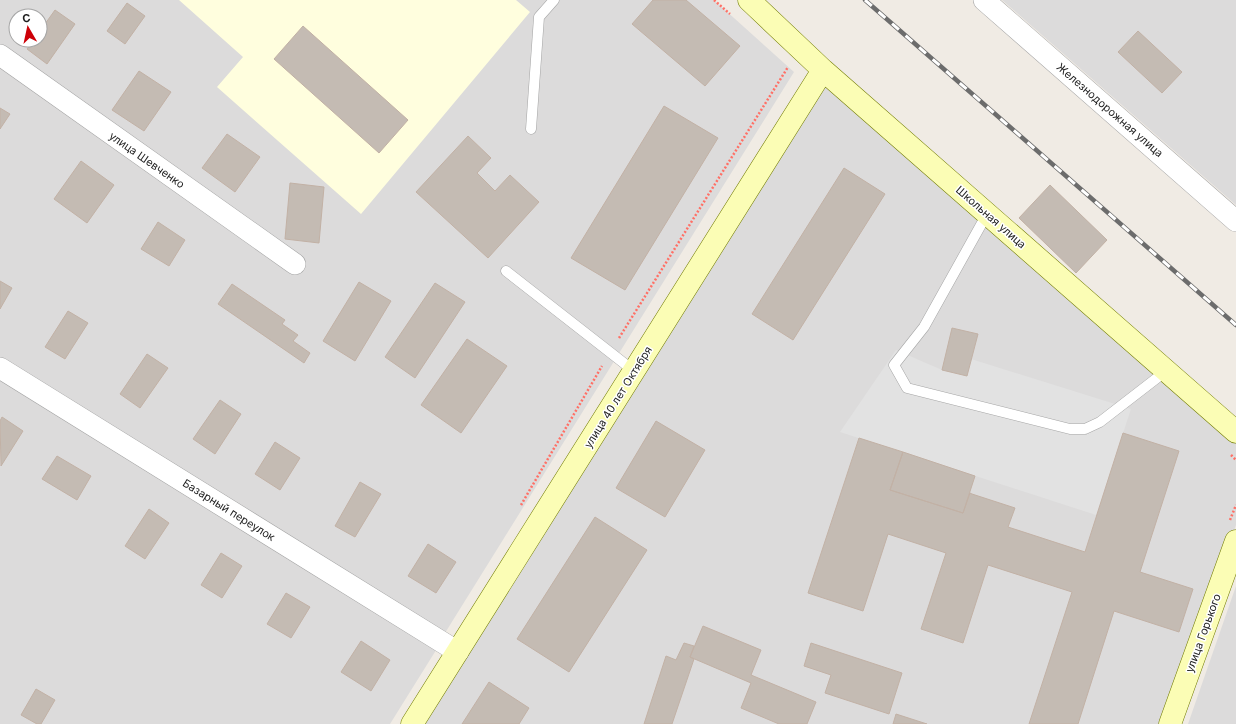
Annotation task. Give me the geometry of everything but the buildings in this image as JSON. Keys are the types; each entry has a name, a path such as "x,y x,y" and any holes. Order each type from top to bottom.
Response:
{"main road":[{"name":"Школьная улица","path":"749,0 823,70 1236,432"},
{"name":"улица 40 лет Октября","path":"412,724 823,70"},
{"name":"улица Горького","path":"1170,724 1236,541"}],"street":[{"name":"Железнодорожная улица","path":"984,0 1236,221"},
{"name":"улица Шевченко","path":"0,55 294,264"},
{"name":"Базарный переулок","path":"0,368 458,652"}],"lane":[{"path":"531,129 539,17 554,0"},
{"path":"987,214 924,327 894,365 907,388 1070,429 1084,428 1100,422 1166,371"},
{"path":"506,271 634,371"}],"shaded area":[{"path":"0,0 714,0 794,72 445,633 0,359"},
{"path":"179,0 516,0 530,12 361,214 217,87 243,57"},
{"path":"1002,0 1236,0 1236,205"},
{"path":"825,87 1236,440 1236,525 1164,724 423,724"},
{"path":"896,350 942,370 967,376 971,359 1131,409 1096,515 840,432"},
{"path":"0,378 438,647 390,724 0,724"},
{"path":"1236,586 1236,724 1188,724"}],"railway":[{"path":"865,0 1236,325"}]}
